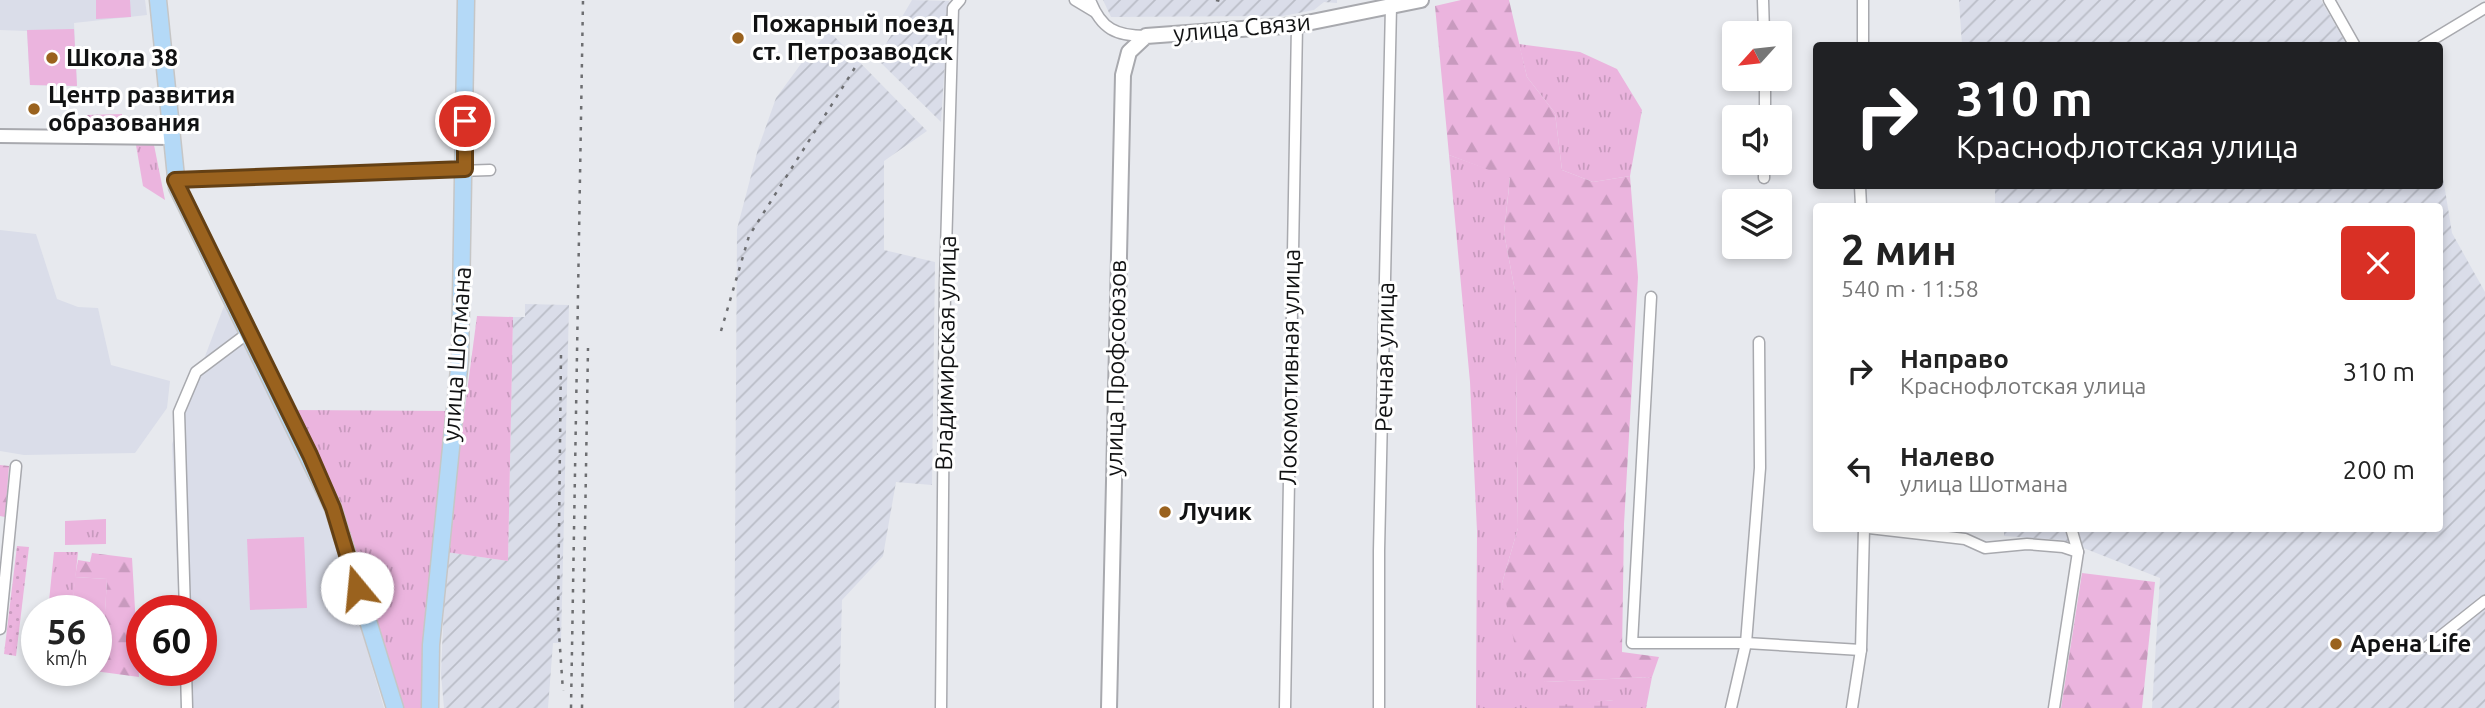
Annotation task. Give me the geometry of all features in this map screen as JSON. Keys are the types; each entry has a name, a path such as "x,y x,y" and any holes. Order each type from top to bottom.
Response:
{"main road":[{"path":"158,0 175,180 333,508 395,708"},
{"name":"улица Шотмана","path":"430,708 432,645 460,359 466,0"},
{"name":"улица Связи","path":"1146,37 1297,25 1421,0"},
{"name":"улица Профсоюзов","path":"1109,708 1124,75 1129,52 1146,37"}],"street":[{"name":"Владимирская улица","path":"941,708 946,284 953,8 960,0"},
{"path":"1075,0 1095,12"},
{"path":"1090,0 1104,26 1121,36 1146,37"},
{"path":"1763,0 1764,21"},
{"path":"1863,0 1863,42"},
{"path":"2329,0 2353,42"},
{"name":"Речная улица","path":"1379,708 1378,551 1391,6"},
{"path":"2429,42 2485,8"},
{"name":"Локомотивная улица","path":"1285,708 1297,25"},
{"path":"0,136 172,138"},
{"path":"175,180 490,170"},
{"path":"1651,297 1632,643 1746,643 1861,650"},
{"path":"185,595 179,412 195,372 248,333"},
{"path":"1731,708 1746,643 1760,468 1759,342"},
{"path":"0,629 16,466"},
{"path":"1852,708 1861,650 1866,532"},
{"path":"1902,532 1965,539 1985,548 2027,544 2063,547 2078,552"},
{"path":"2054,708 2078,552 2072,532"},
{"path":"2427,648 2485,601"},
{"path":"186,686 187,708"}],"shaded area":[{"name":"Школа 38","path":"0,0 145,0 147,15 74,23 77,86 30,85 27,31 0,30"},
{"path":"912,0 949,1 941,122 877,59"},
{"path":"1103,0 1337,0 1337,3 1324,2 1314,10 1283,16 1111,17"},
{"path":"1959,0 2321,0 2345,42 1962,42"},
{"path":"829,31 927,131 884,161 884,250 935,262 932,485 896,482 883,556 842,600 839,708 734,708 737,229 758,149 776,98"},
{"path":"2443,178 2452,233 2485,292 2485,708 2152,708 2160,578 2063,540 2004,536 2004,532 2443,532 2443,203 1995,203 1995,189 2443,189"},
{"path":"0,230 36,234 57,299 78,307 98,308 111,365 170,381 167,408 135,453 24,455 0,451"},
{"path":"525,304 569,305 561,643 553,643 548,708 444,708 441,674 446,552 508,561 513,317 525,317"},
{"path":"224,306 326,508 384,708 183,708 182,686 217,686 217,595 178,595 172,444"}],"green space":[{"path":"96,0 130,0 131,17 96,19"},
{"path":"1461,0 1509,0 1527,77 1555,113 1562,170 1593,182 1630,176 1638,277 1624,524 1622,652 1659,657 1652,677 1545,682 1520,671 1502,583 1518,528 1515,291 1504,233 1510,178 1449,155 1435,6"},
{"path":"74,29 77,86 30,85 27,30"},
{"path":"1519,44 1580,52 1617,69 1642,110 1630,176 1593,182 1562,170 1555,113 1527,77"},
{"path":"122,114 122,126 87,127 87,115"},
{"path":"136,145 154,145 165,200 143,186"},
{"path":"1449,155 1510,177 1504,233 1515,291 1518,528 1502,583 1545,682 1652,677 1646,708 1613,708 1613,700 1547,708 1476,708 1477,531 1470,382"},
{"path":"477,316 513,317 508,561 446,552"},
{"path":"295,410 451,411 421,708 404,708 340,504"},
{"path":"0,465 9,466 5,517 0,516"},
{"path":"106,519 106,544 65,545 65,521"},
{"path":"304,537 307,608 250,610 247,539"},
{"path":"17,546 29,547 23,595 21,595 16,656 4,654"},
{"path":"54,552 78,552 74,595 50,595"},
{"path":"92,553 132,558 134,595 126,595 126,675 112,673 112,595 106,595 107,579 75,577 78,560 90,562"},
{"path":"2082,573 2155,582 2142,708 2061,708"},
{"path":"75,577 107,579 106,595 73,595"},
{"path":"1614,700 1613,708 1547,708 1547,706"}],"railway":[{"path":"571,708 583,0"},
{"path":"1216,0 1220,1"},
{"path":"721,331 749,236 856,66"},
{"path":"582,708 588,348"},
{"path":"561,355 558,619 563,691"}],"place":[{"name":"Пожарный поезд ст. Петрозаводск","path":"738,38"},
{"name":"Школа 38","path":"52,58"},
{"name":"Центр развития образования","path":"34,109"},
{"name":"Лучик","path":"1165,512"},
{"name":"Арена Life","path":"2336,644"}],"route":[{"path":"357,588 333,508 310,455 175,180 465,169 465,121"}]}
